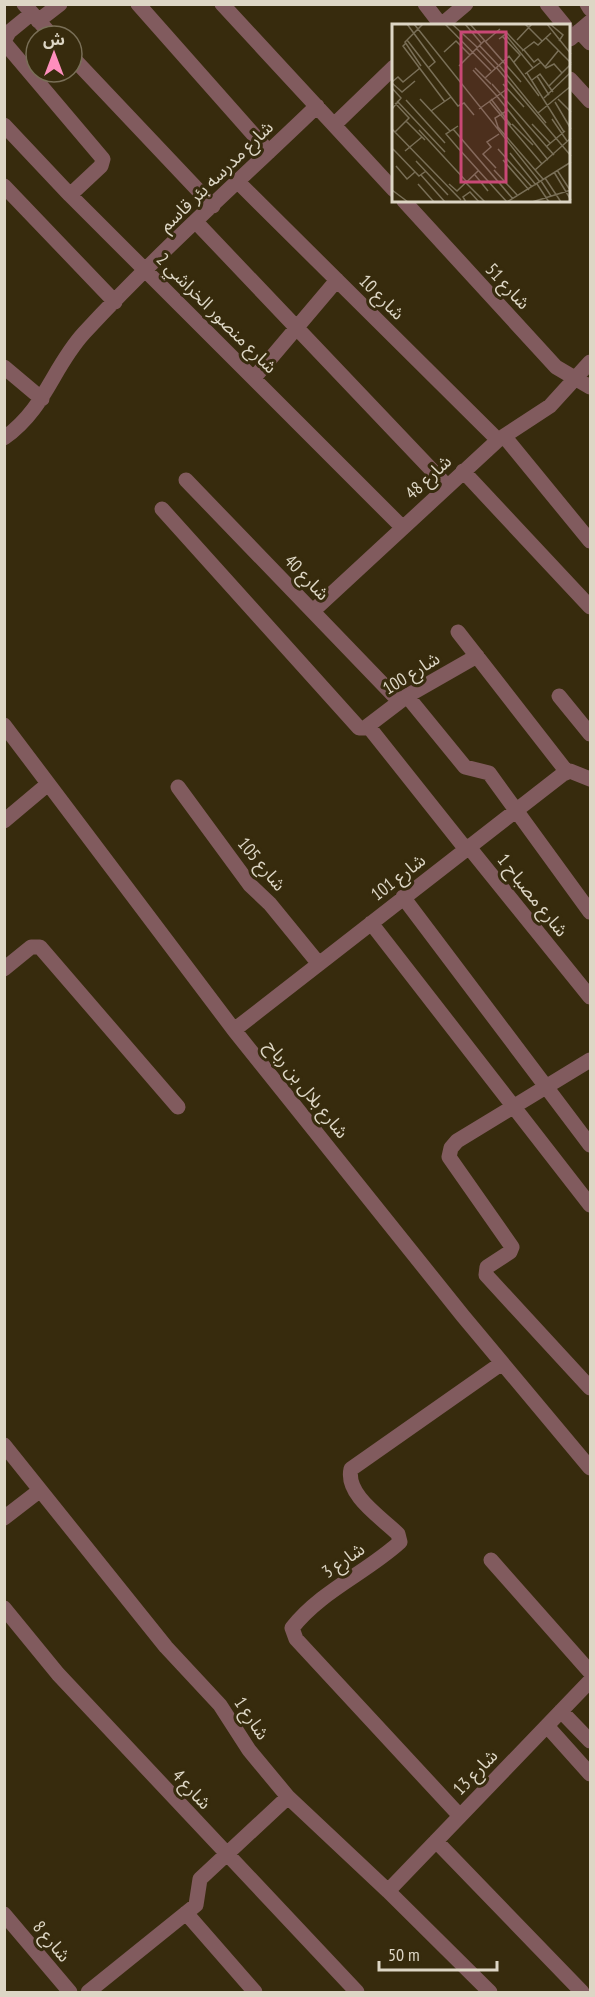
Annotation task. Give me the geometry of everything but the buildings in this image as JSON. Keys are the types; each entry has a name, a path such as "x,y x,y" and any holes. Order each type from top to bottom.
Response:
{"street":[{"path":"60,4 31,13 9,32 4,41 103,159 100,166 70,195"},
{"path":"138,4 269,152"},
{"path":"222,4 334,125 391,180"},
{"path":"425,4 440,24"},
{"path":"442,24 466,4"},
{"path":"548,4 569,24"},
{"path":"587,4 591,9"},
{"path":"575,30 591,43"},
{"path":"334,125 392,69"},
{"path":"84,70 213,206"},
{"path":"571,80 591,101"},
{"name":"شارع مدرسه بئر قاسم","path":"4,438 29,418 82,335 317,106"},
{"name":"شارع منصور الخراشي 2","path":"4,125 70,195 402,527"},
{"name":"شارع 10","path":"238,182 501,438 591,541"},
{"path":"4,186 115,303"},
{"name":"شارع 51","path":"405,202 556,367 591,387"},
{"path":"196,222 447,486"},
{"path":"254,378 337,280"},
{"name":"شارع 48","path":"313,611 501,438 550,406 591,362"},
{"path":"4,367 42,399"},
{"path":"463,471 591,607"},
{"name":"شارع 40","path":"186,480 313,611 403,698 465,767 489,773 591,912"},
{"path":"162,510 357,726 362,728 368,726"},
{"path":"458,632 567,772 591,779"},
{"name":"شارع 100","path":"368,726 403,698 477,656"},
{"path":"559,696 591,734"},
{"name":"شارع بلال بن رباح","path":"4,724 234,1030 502,1363 591,1468"},
{"name":"شارع مصباح 1","path":"368,726 591,997"},
{"name":"شارع 101","path":"234,1030 515,809 567,772"},
{"path":"4,820 48,784"},
{"name":"شارع 105","path":"178,787 250,885 270,904 319,964"},
{"path":"403,897 591,1145"},
{"path":"371,923 511,1106 591,1205"},
{"path":"4,969 31,947 40,947 178,1107"},
{"path":"591,1060 457,1140 451,1148 449,1157 512,1247 510,1252 487,1267 486,1275 591,1388"},
{"name":"شارع 3","path":"460,1816 296,1639 292,1628 300,1618 336,1587 399,1542 398,1534 357,1494 349,1478 351,1469 502,1363"},
{"name":"شارع 1","path":"4,1445 166,1647 220,1705 249,1750 288,1797 388,1891 490,1992"},
{"path":"4,1518 39,1491"},
{"path":"491,1560 591,1672"},
{"name":"شارع 4","path":"4,1608 58,1674 357,1992"},
{"name":"شارع 13","path":"388,1891 591,1681"},
{"path":"561,1711 591,1742"},
{"path":"547,1726 591,1774"},
{"path":"88,1992 198,1902 200,1879 225,1853 288,1797"},
{"path":"436,1841 582,1992"},
{"path":"186,1913 255,1992"},
{"name":"شارع 8","path":"4,1914 70,1992"}]}
